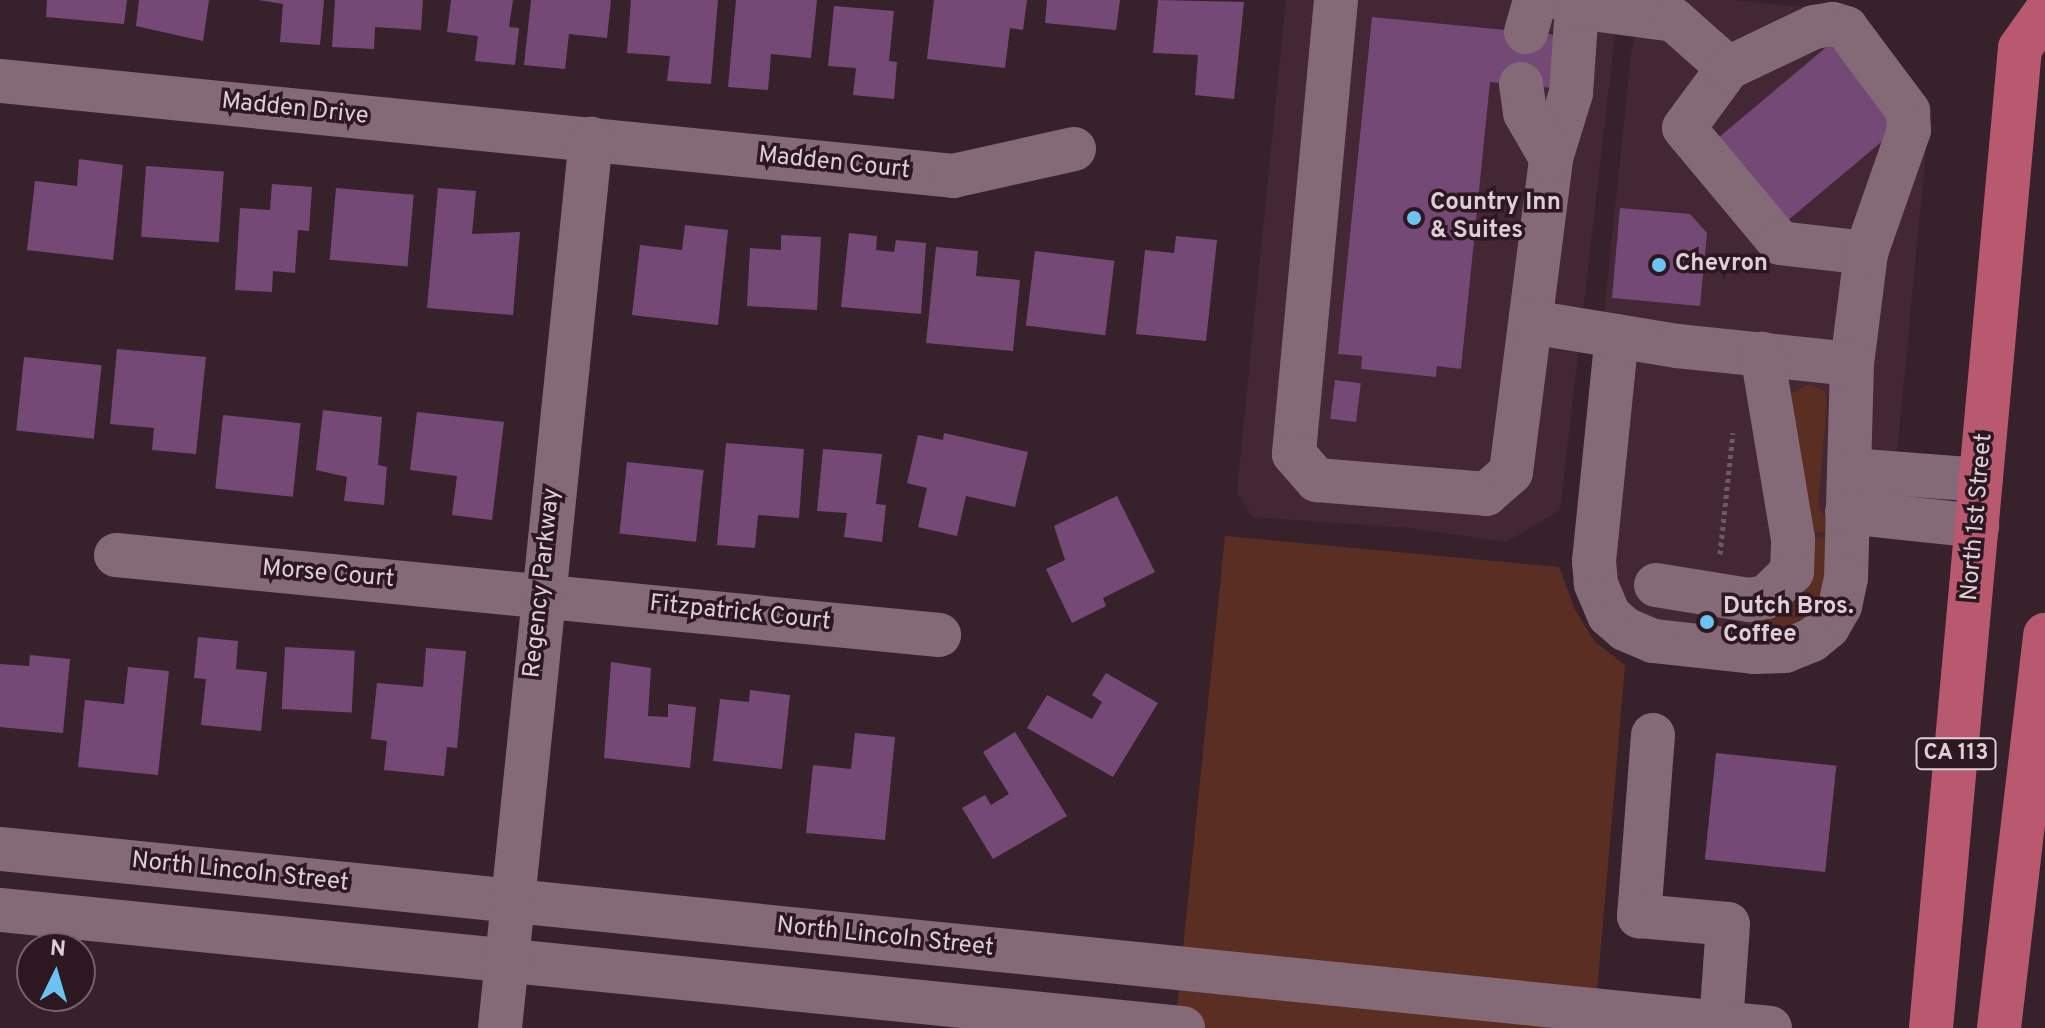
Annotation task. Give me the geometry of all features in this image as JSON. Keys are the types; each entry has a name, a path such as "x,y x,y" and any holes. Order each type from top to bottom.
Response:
{"main road":[{"name":"North 1st Street","path":"1931,1028 2020,48 2045,13"},
{"name":"CA 113","path":"1999,1028 2045,635"}],"street":[{"path":"1336,0 1294,454 1317,480 1486,494 1511,472 1551,158 1571,93 1571,3 1674,20 1728,68"},
{"path":"1617,336 1594,561 1596,584 1609,615 1625,629 1653,641 1754,652 1785,651 1812,640 1828,627 1840,606 1852,364 1866,253 1909,130 1908,111 1846,28 1833,24 1814,27 1728,68 1684,128 1780,243 1866,253"},
{"name":"Madden Drive","path":"0,81 591,139"},
{"path":"1521,84 1525,113 1551,158"},
{"name":"Madden Court","path":"591,139 953,176 1074,149"},
{"name":"Regency Parkway","path":"500,1028 541,594 591,139"},
{"path":"1531,322 1617,336 1852,364"},
{"path":"1656,585 1749,600 1766,597 1792,572 1793,539 1762,354"},
{"path":"1848,491 1981,480"},
{"path":"1848,491 1977,526"},
{"name":"Morse Court","path":"116,555 541,594"},
{"name":"Fitzpatrick Court","path":"541,594 939,635"},
{"path":"1653,735 1639,916 1728,924 1721,1023"},
{"name":"North Lincoln Street","path":"0,849 1770,1028"},
{"path":"0,910 506,964 1183,1028"}],"path":[{"path":"1719,564 1734,424"}],"shaded area":[{"path":"1286,0 1619,0 1560,510 1507,542 1411,528 1253,517 1237,493"},
{"path":"1643,0 1734,0 1852,13 1930,107 1897,453 1858,564 1853,613 1661,658 1579,555 1631,55"},
{"path":"1810,384 1825,392 1827,401 1818,506 1834,532 1801,533 1788,395"},
{"path":"1225,536 1559,567 1575,610 1595,642 1625,665 1594,1028 1175,1028"},
{"path":"1821,537 1834,539 1829,590 1798,631 1746,638 1748,613 1803,541"}],"building":[{"path":"47,0 127,0 124,24 46,17"},
{"path":"139,0 209,0 203,41 136,26"},
{"path":"258,0 324,0 320,45 280,42 283,4"},
{"path":"335,0 423,0 421,30 375,27 374,49 332,47"},
{"path":"451,0 513,0 509,27 519,28 515,65 475,61 478,36 447,32"},
{"path":"531,0 611,0 607,38 569,34 565,69 524,65"},
{"path":"631,0 718,0 711,84 667,81 670,56 627,53"},
{"path":"736,0 817,0 811,58 771,54 768,90 728,87"},
{"path":"934,0 1027,0 1023,30 1010,28 1005,68 927,59"},
{"path":"1047,0 1120,0 1116,30 1045,23"},
{"path":"1158,0 1244,2 1234,99 1195,95 1198,55 1153,53"},
{"path":"834,6 894,11 889,61 897,62 894,99 853,95 856,68 828,66"},
{"name":"Country Inn & Suites","path":"1372,17 1558,35 1554,88 1490,82 1461,369 1437,366 1436,377 1361,369 1362,356 1338,354"},
{"path":"1830,44 1899,127 1785,223 1715,140"},
{"path":"79,159 123,165 113,260 27,250 35,181 77,186"},
{"path":"146,166 224,171 219,242 141,237"},
{"path":"272,184 312,187 309,231 298,230 295,273 273,271 272,292 235,290 240,208 270,210"},
{"path":"336,188 414,195 407,267 330,260"},
{"path":"438,188 476,191 472,234 520,232 513,315 427,308"},
{"name":"Chevron","path":"1620,208 1690,214 1707,233 1700,306 1612,298"},
{"path":"685,225 728,230 718,325 632,315 640,245 682,250"},
{"path":"849,233 877,236 876,250 894,252 896,240 926,243 921,314 841,307"},
{"path":"781,235 821,237 817,310 747,306 750,248 781,250"},
{"path":"1176,236 1217,240 1206,341 1136,334 1145,250 1174,253"},
{"path":"936,247 978,251 976,276 1020,280 1013,351 926,343"},
{"path":"1035,251 1114,261 1105,335 1026,325"},
{"path":"117,349 206,357 196,454 152,450 154,428 110,424"},
{"path":"24,357 102,365 94,439 16,431"},
{"path":"1335,380 1361,383 1356,422 1330,419"},
{"path":"323,410 382,417 378,465 387,467 384,505 344,501 347,477 316,470"},
{"path":"417,412 504,422 492,520 452,515 457,476 410,470"},
{"path":"223,415 301,423 293,497 215,489"},
{"path":"944,433 1028,452 1015,507 966,496 957,536 918,527 927,488 907,483 918,435 943,440"},
{"path":"726,443 804,449 799,518 758,515 755,548 717,545"},
{"path":"823,449 882,454 876,504 886,505 882,542 844,537 847,513 817,511"},
{"path":"627,462 704,470 696,542 619,534"},
{"path":"1117,496 1155,572 1103,598 1106,606 1072,623 1046,569 1065,560 1054,526"},
{"path":"198,637 238,641 236,669 267,672 261,731 201,725 206,679 194,678"},
{"path":"285,647 355,651 352,713 282,709"},
{"path":"426,648 466,651 457,748 447,747 444,776 384,770 387,741 371,739 377,683 423,687"},
{"path":"30,655 70,659 63,733 0,727 0,664 29,666"},
{"path":"611,662 651,668 648,716 668,717 668,704 696,707 690,768 604,758"},
{"path":"128,667 169,671 158,775 78,767 85,700 124,704"},
{"path":"1106,673 1158,703 1113,777 1027,728 1047,695 1092,719 1102,702 1092,695"},
{"path":"750,690 790,695 782,769 713,761 720,699 749,702"},
{"path":"1015,732 1067,816 993,859 962,808 985,795 991,805 1009,794 983,752"},
{"path":"855,733 895,737 885,840 806,833 813,765 851,769"},
{"path":"1716,753 1836,766 1825,872 1705,859"}],"place":[{"name":"Country Inn & Suites","path":"1414,218"},
{"name":"Chevron","path":"1659,265"},
{"name":"Dutch Bros. Coffee","path":"1707,622"}]}
